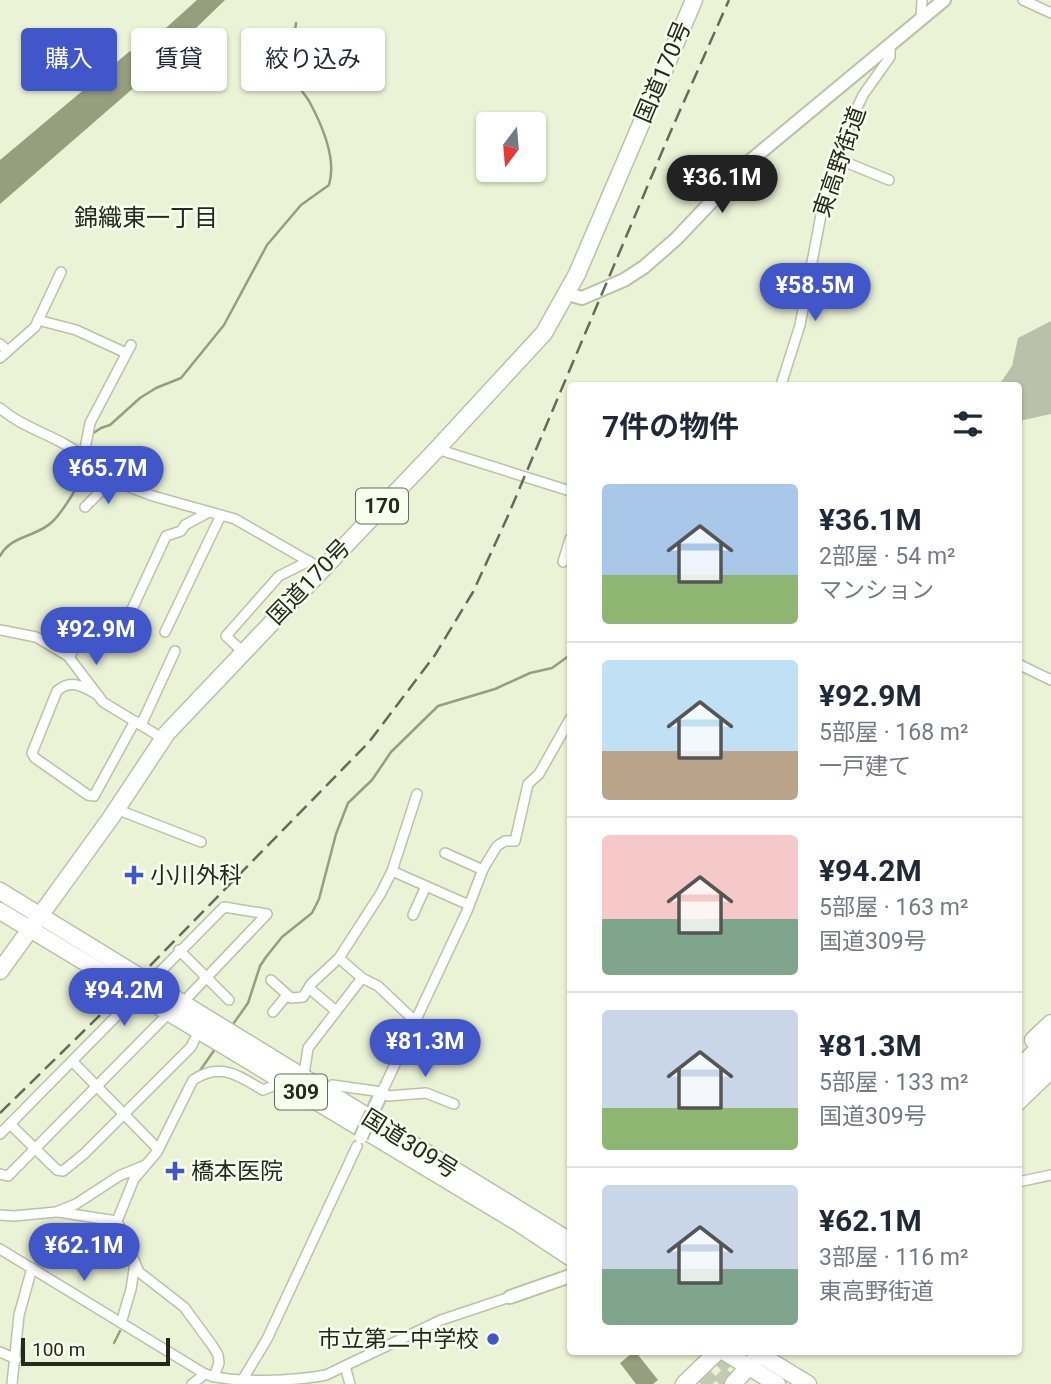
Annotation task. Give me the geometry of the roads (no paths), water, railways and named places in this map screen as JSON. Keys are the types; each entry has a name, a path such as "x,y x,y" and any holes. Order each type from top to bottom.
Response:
{"highway":[{"name":"国道170号","path":"0,971 116,809 162,738 243,652 316,565 437,449 544,333 568,295 694,0"},
{"name":"国道309号","path":"0,891 147,984 567,1236"},
{"name":"国道309号","path":"0,911 31,930 147,984 169,1013 567,1255"},
{"name":"309","path":"147,984 189,996 567,1229"},
{"name":"309","path":"169,1013 187,1034 359,1141 559,1260 567,1262"},
{"path":"1022,1051 1051,1023"},
{"path":"1022,1065 1051,1036"},
{"path":"1022,1083 1051,1054"},
{"path":"1022,1098 1051,1070"},
{"path":"684,1384 716,1355"},
{"path":"733,1384 757,1356"},
{"path":"757,1356 777,1384"},
{"path":"757,1356 808,1384"}],"street":[{"path":"921,19 922,0"},
{"name":"東高野街道","path":"782,382 800,325 818,219 825,194 863,95 890,57 890,44 944,0"},
{"path":"1023,0 1051,13"},
{"path":"568,295 582,298 624,280 645,267 676,239 750,161 890,44"},
{"path":"838,159 889,180"},
{"path":"0,344 4,355 36,327 61,272"},
{"path":"38,320 76,330 128,349 95,410 81,470 109,483 124,485 235,519 316,565"},
{"path":"0,408 19,423 73,449 83,457"},
{"path":"437,449 567,490"},
{"path":"85,507 109,483"},
{"path":"127,620 166,536 181,531 185,525 209,512"},
{"path":"165,632 221,515"},
{"path":"563,562 567,548"},
{"path":"243,652 226,636 279,576 316,565"},
{"path":"70,657 84,621"},
{"path":"1,628 36,636 70,657 103,702 162,738"},
{"path":"98,695 81,685 62,685 57,691 32,753 35,758 88,795 94,796 138,723 176,651"},
{"path":"1022,666 1051,680"},
{"path":"243,1379 267,1339 483,870 497,846 505,841 516,841 528,784 540,774 567,724"},
{"path":"271,980 291,998 303,998 311,985 340,958 393,871 416,794"},
{"path":"116,809 201,842"},
{"path":"445,853 483,870"},
{"path":"393,871 469,905"},
{"path":"413,915 426,886"},
{"path":"0,1134 224,907 267,914 189,996"},
{"path":"179,950 229,1000"},
{"path":"340,958 362,978 378,986 415,1021"},
{"path":"305,1068 308,1048 362,978"},
{"path":"310,989 337,1011"},
{"path":"272,1012 288,995"},
{"path":"0,1174 8,1175 169,1013"},
{"path":"10,1124 57,1170 63,1171 84,1154 191,1047 195,1039"},
{"path":"72,1062 158,1149"},
{"path":"192,1384 210,1375 219,1363 218,1355 184,1307 145,1278 117,1221 134,1179 158,1149 193,1080 203,1073 217,1070 238,1076 263,1090 272,1086"},
{"path":"332,1085 388,1096 426,1093 454,1104"},
{"path":"56,1212 76,1204 119,1176 145,1166"},
{"path":"1022,1181 1051,1175"},
{"path":"0,1215 56,1212 117,1221"},
{"path":"0,1249 121,1323 220,1379 305,1379 326,1375 441,1320 567,1277"},
{"path":"121,1323 131,1289 135,1261"},
{"path":"12,1384 19,1315 32,1268"},
{"path":"0,1352 16,1359"},
{"path":"345,1366 351,1384"}],"waterway":[{"path":"92,434 110,425 140,398 181,378 224,325 267,245 301,205 329,185 331,164 323,130 294,77 292,50 296,23"},
{"path":"86,469 90,444"},
{"path":"0,556 17,540 52,522 84,475"},
{"path":"231,1027 248,1003 260,966 266,957 282,937 312,913 319,899 336,834 348,803 372,780 391,752 438,706 495,689 530,673 552,668 567,657"},
{"path":"199,1072 215,1049"},
{"path":"114,1343 120,1331"}],"tunnel":[{"path":"701,1384 731,1355"},
{"path":"719,1384 748,1355"}],"railway":[{"path":"0,1113 142,974 369,742 435,655 473,592 507,518 729,0"}],"place":[{"name":"小川外科","path":"134,875"},
{"name":"橋本医院","path":"175,1171"},
{"name":"市立第二中学校","path":"493,1339"}],"district":[{"name":"錦織東一丁目","path":"146,218"}]}
